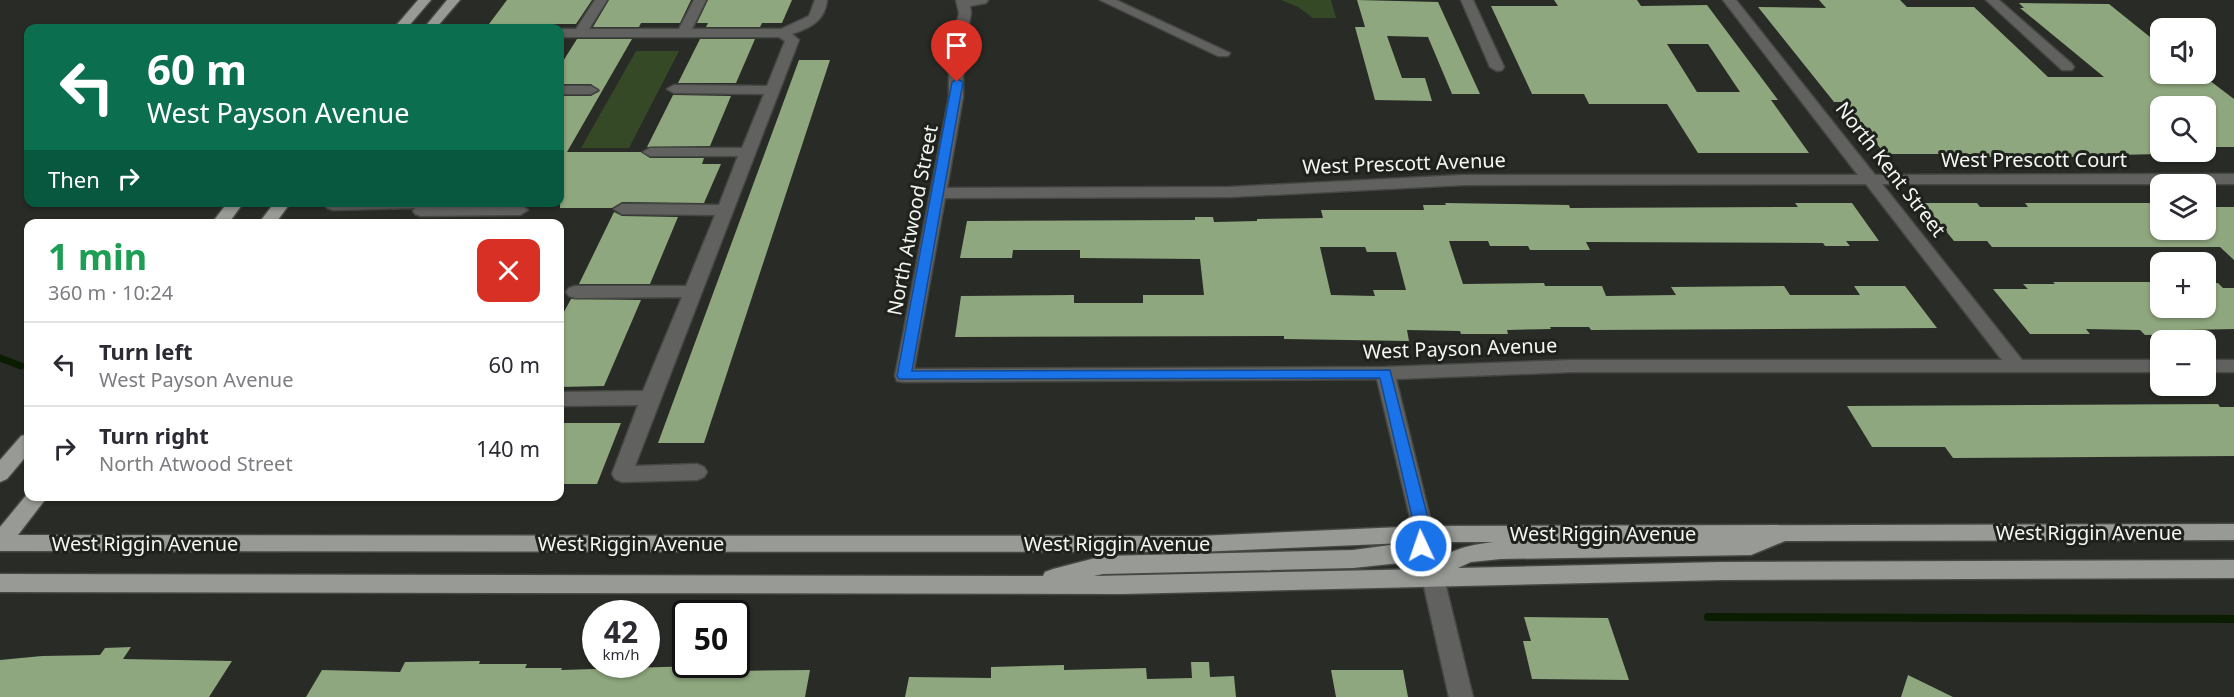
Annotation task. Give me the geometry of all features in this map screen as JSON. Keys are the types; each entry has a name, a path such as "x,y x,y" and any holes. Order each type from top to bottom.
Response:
{"main road":[{"path":"404,24 425,0"},
{"path":"433,24 453,0"},
{"path":"223,219 233,207"},
{"path":"270,219 280,207"},
{"path":"0,474 24,446"},
{"path":"0,542 34,501"},
{"name":"West Riggin Avenue","path":"0,542 1198,544 1424,534 2234,532"},
{"path":"1433,578 1447,562 1474,553 1501,550 1751,547 1790,533"},
{"path":"1025,585 1104,565 1353,559 1400,554 1421,546 1424,534"},
{"name":"West Riggin Avenue","path":"0,583 1122,585 1733,570 2234,569"}],"street":[{"path":"580,33 601,0"},
{"path":"684,33 700,0"},
{"path":"564,33 782,33 808,24 818,14 821,0"},
{"path":"963,2 982,0"},
{"path":"1106,0 1223,53"},
{"path":"1467,0 1497,67"},
{"name":"North Kent Street","path":"1729,0 2017,366"},
{"path":"1992,0 2067,67"},
{"name":"North Atwood Street","path":"904,376 957,90 956,57 965,13 963,2"},
{"path":"697,472 622,474 690,291 792,40 782,33"},
{"path":"674,89 771,90"},
{"path":"564,90 591,90"},
{"path":"650,152 747,152"},
{"name":"West Prescott Court","path":"1871,180 2234,179"},
{"name":"West Prescott Avenue","path":"939,193 1230,192 1463,180 1871,180"},
{"path":"369,207 422,210 520,210"},
{"path":"622,209 723,210"},
{"path":"575,292 690,291"},
{"name":"West Payson Avenue","path":"904,376 1386,374 1572,366 2150,366"},
{"path":"2216,366 2234,366"},
{"path":"1386,374 1424,534"},
{"path":"564,399 650,398"},
{"path":"1433,578 1461,697"}],"green space":[{"path":"1281,0 1331,0 1336,18 1313,18 1298,7"},
{"path":"636,51 679,51 629,148 581,148"}],"building":[{"path":"507,0 592,0 576,24 489,24"},
{"path":"609,0 691,0 680,23 641,23 639,27 593,27"},
{"path":"708,0 792,0 782,23 762,23 760,27 706,27 708,23 697,23"},
{"path":"1357,0 1438,2 1480,94 1452,94 1428,37 1387,36 1402,78 1425,78 1432,101 1375,100 1355,27 1365,27"},
{"path":"1554,0 1637,0 1641,6 1707,5 1778,100 1771,100 1809,153 1698,153 1667,104 1589,104 1584,94 1532,94 1491,6 1558,6","holes":["1667,44 1708,44 1740,92 1697,92"]},
{"path":"1819,0 1900,0 1907,7 1974,7 2048,77 2104,77 2020,8 2024,8 2019,3 2109,4 2150,37 2150,84 2214,84 2234,99 2234,147 2216,147 2216,96 2150,96 2150,154 2117,155 2118,157 1984,157 1982,154 1885,154 1843,102 1834,102 1758,7 1826,8"},
{"path":"577,39 632,39 567,152 641,152 650,158 704,158 702,164 721,164 704,203 622,202 612,208 560,208 564,207 564,96 591,96 600,91 591,84 564,84 564,60"},
{"path":"700,39 755,39 736,83 678,83"},
{"path":"799,60 830,60 704,443 658,443"},
{"path":"673,95 731,96 710,146 647,147"},
{"path":"1445,203 1569,205 1570,208 1798,207 1795,203 1852,203 1879,241 1846,241 1850,246 1825,246 1823,243 1586,242 1590,250 1530,250 1528,246 1490,246 1488,241 1449,241 1463,284 1544,283 1545,286 1602,286 1606,296 1676,295 1671,287 1784,286 1790,295 1860,295 1854,286 1905,286 1937,328 1591,330 1589,327 1550,327 1551,329 1507,330 1508,334 1461,334 1460,331 1407,330 1409,341 1284,339 1284,336 955,337 961,296 1074,295 1074,303 1143,303 1143,295 1204,295 1200,259 1080,258 1080,250 1013,250 1012,258 960,258 967,221 1195,220 1195,217 1213,217 1214,222 1257,221 1257,219 1323,218 1321,210 1424,210 1423,205 1446,205","holes":["1320,247 1365,247 1367,252 1396,252 1406,290 1373,290 1375,296 1331,295"]},
{"path":"1923,203 1977,203 1980,207 2028,207 2025,203 2150,203 2150,240 2216,240 2216,207 2234,207 2234,260 2220,247 1992,247 1987,241 1954,241"},
{"path":"614,212 622,216 678,217 650,284 579,284"},
{"path":"2053,282 2150,282 2150,318 2216,318 2216,283 2218,283 2223,288 2234,288 2234,329 2150,330 2150,335 2145,335 2140,330 2086,329 2090,334 2030,334 1993,289 2028,289 2023,284 2055,284"},
{"path":"571,299 641,300 604,386 564,387 564,312"},
{"path":"2218,404 2220,407 2234,407 2234,456 1953,458 1945,447 1872,447 1847,406"},
{"path":"564,423 621,423 597,484 564,484"},
{"path":"1524,617 1608,618 1629,680 1532,679 1523,641 1531,641"},
{"path":"131,647 123,659 232,661 209,697 0,697 0,660 42,656 100,655 105,648"},
{"path":"480,661 479,664 527,664 525,668 582,669 582,678 660,678 660,667 672,667 672,678 750,678 750,671 810,670 805,697 306,697 322,670 400,672 405,662"},
{"path":"1191,662 1209,662 1210,677 1234,676 1236,697 905,697 909,677 991,678 991,667 1064,665 1064,670 1146,668 1147,679 1192,678"},
{"path":"1331,670 1403,670 1408,697 1336,697"},
{"path":"1908,675 1953,697 1901,697"}],"waterway":[{"path":"0,358 21,366"},
{"path":"1708,617 2234,619"}],"route":[{"path":"957,82 939,193 904,376 1386,374 1424,534 1421,546"}]}
